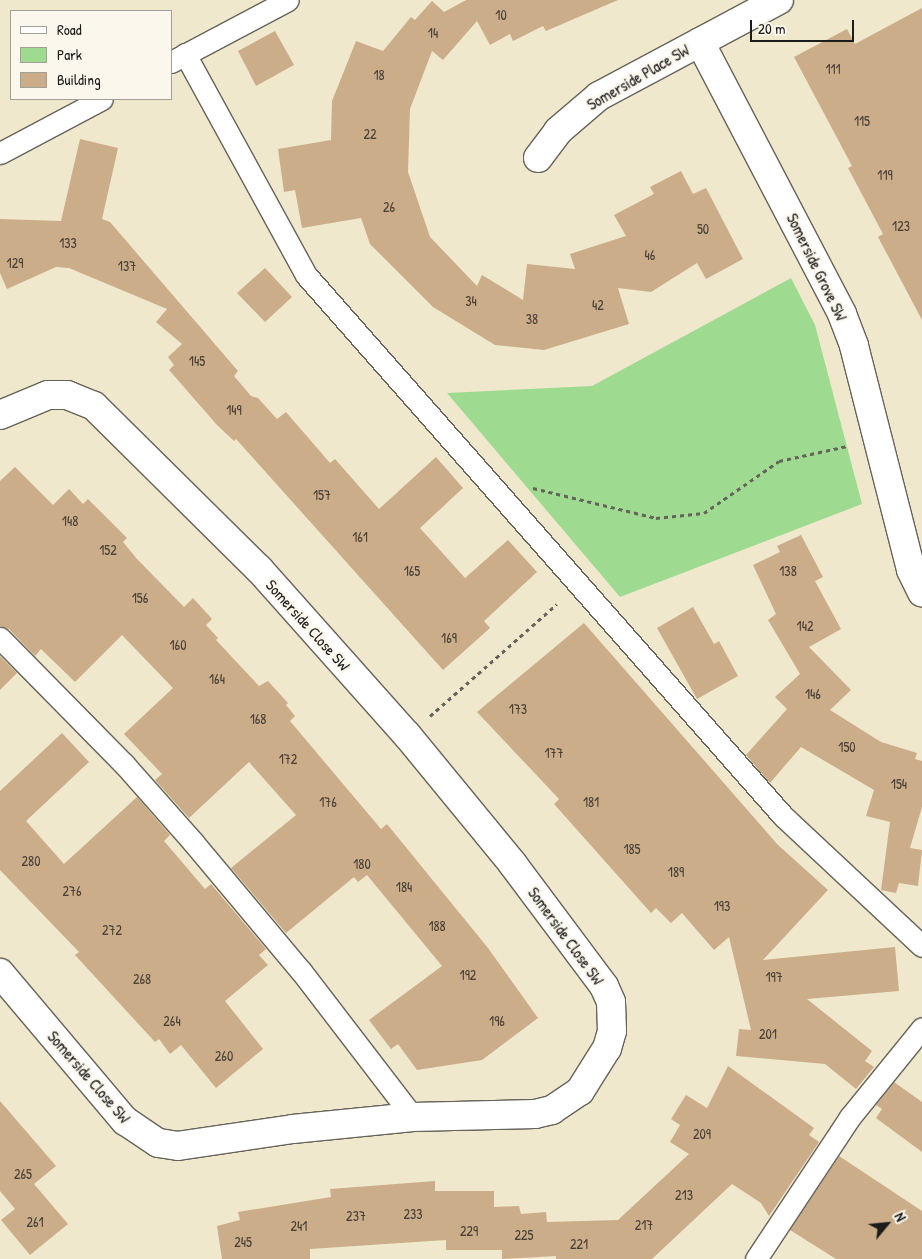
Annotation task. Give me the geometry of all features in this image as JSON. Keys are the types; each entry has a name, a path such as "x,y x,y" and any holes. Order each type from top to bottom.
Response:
{"street":[{"path":"700,42 779,0"},
{"name":"Somerside Place SW","path":"538,158 558,130 599,96 700,42"},
{"name":"Somerside Grove SW","path":"700,42 842,314 854,346 911,570 922,593"},
{"name":"Somerside Close SW","path":"0,415 48,395 67,395 94,406 259,570 407,735 574,944 604,986 613,1016 607,1048 580,1091 561,1106 535,1114 413,1118 293,1129 178,1146 158,1143 125,1121 0,973"}],"lane":[{"path":"288,0 178,58 306,275 783,816 922,946"},
{"path":"0,153 100,100"},
{"path":"0,638 124,764 193,842 301,971 413,1118"},
{"path":"756,1259 850,1117 922,1028"}],"path":[{"path":"502,497 516,484 656,518 704,513 779,461 877,439"},
{"path":"407,735 578,585"}],"green space":[{"path":"791,278 815,325 862,504 620,597 447,393 592,386"}],"building":[{"path":"466,0 618,0 546,31 543,26 513,41 510,34 490,45 477,21 443,60 432,51 410,109 408,172 430,237 477,286 482,275 523,300 527,264 575,269 570,254 626,236 614,215 654,194 650,187 681,171 693,194 706,188 743,259 706,279 697,263 651,292 618,288 629,324 544,350 495,345 433,307 370,244 361,218 302,228 295,190 284,192 278,149 331,140 332,101 356,41 383,51 411,17 415,20 432,1 444,12"},
{"path":"922,8 922,320 878,237 883,234 848,168 852,166 794,57 847,29 855,44"},
{"path":"275,31 294,65 256,86 238,51"},
{"path":"80,139 118,148 102,219 110,222 238,371 234,376 251,396 258,398 277,419 286,412 330,463 335,459 379,509 436,457 463,488 420,528 465,578 508,540 537,572 484,621 490,628 443,670 236,439 234,441 217,425 169,370 174,365 168,357 182,344 156,322 167,309 69,268 56,267 7,289 0,273 0,219 61,221"},
{"path":"265,268 292,297 265,322 237,293"},
{"path":"15,467 53,505 69,489 83,504 88,499 127,538 123,542 137,559 184,607 193,598 212,619 206,625 218,638 216,640 259,686 268,681 288,703 286,705 295,716 290,721 381,829 387,824 488,948 538,1018 482,1060 417,1070 398,1044 391,1049 369,1020 442,966 367,875 358,882 354,877 286,933 231,868 296,815 249,762 189,818 155,780 162,774 124,734 173,688 122,635 75,682 41,649 35,656 9,629 0,626 0,481"},
{"path":"801,535 823,577 815,581 841,629 809,647 851,690 830,710 881,742 917,753 915,759 922,761 922,807 910,848 922,850 918,886 899,883 896,893 881,890 890,822 866,816 874,790 801,747 770,783 746,755 787,709 775,697 800,674 768,620 776,614 753,565 780,552 777,546"},
{"path":"693,607 714,644 719,641 738,676 697,699 657,628"},
{"path":"584,623 778,845 828,890 763,960 895,947 899,991 807,999 872,1051 865,1061 874,1067 856,1089 825,1064 736,1056 739,1029 751,1030 729,937 714,950 682,913 671,923 656,908 651,913 554,804 559,799 477,712"},
{"path":"0,656 17,673 0,690"},
{"path":"62,733 89,762 26,821 64,864 137,797 170,835 164,841 205,889 211,884 266,949 259,955 268,965 225,1001 263,1049 216,1088 181,1045 170,1054 159,1039 155,1042 75,955 79,952 0,870 0,791"},
{"path":"728,1066 814,1128 809,1135 819,1142 769,1216 761,1203 732,1184 652,1259 556,1259 556,1256 502,1259 502,1250 446,1250 446,1240 310,1249 310,1259 222,1259 217,1226 240,1220 238,1212 331,1197 330,1189 435,1181 435,1191 494,1191 494,1207 519,1206 521,1214 546,1212 547,1222 618,1220 689,1154 670,1142 680,1125 671,1119 686,1095 707,1108"},
{"path":"894,1082 922,1102 922,1152 876,1118 882,1109 876,1105"},
{"path":"0,1101 56,1166 34,1184 68,1224 30,1255 1,1220 15,1209 0,1191"},
{"path":"839,1156 922,1211 922,1259 836,1259 790,1230"}]}
